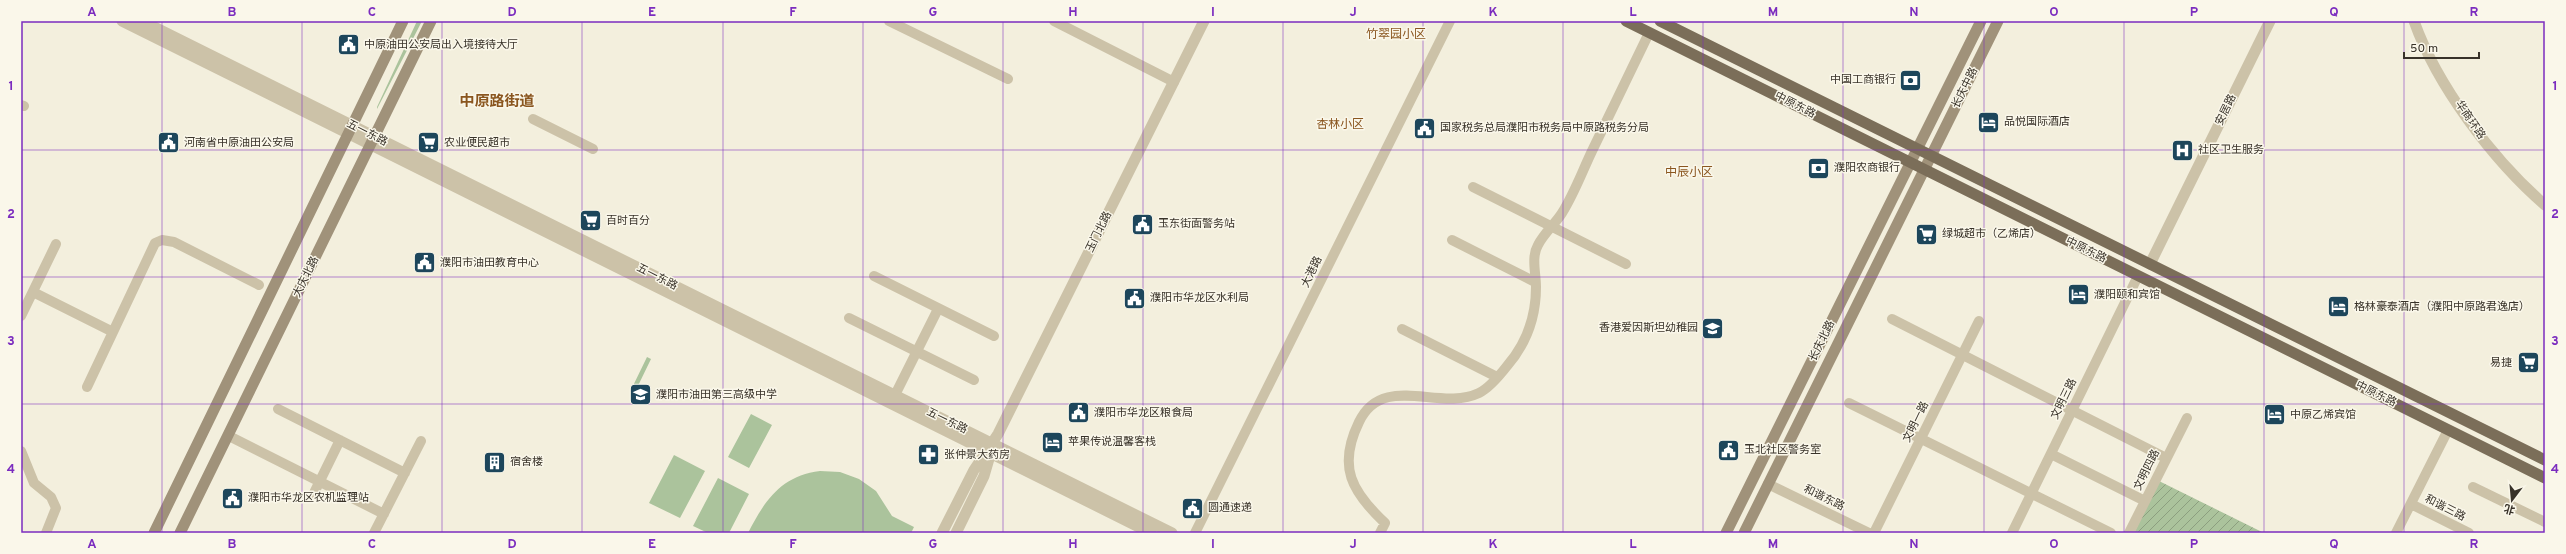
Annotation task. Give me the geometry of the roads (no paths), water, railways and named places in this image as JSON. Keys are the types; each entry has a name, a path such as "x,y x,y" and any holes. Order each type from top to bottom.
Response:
{"main road":[{"path":"154,533 402,21"},
{"name":"大庆北路","path":"180,533 229,436 431,21"},
{"name":"中原东路","path":"1626,21 2545,478"},
{"name":"中原东路","path":"1660,21 2545,460"},
{"name":"长庆中路","path":"1917,149 1981,21"},
{"name":"长庆中路","path":"1931,156 1998,21"},
{"name":"长庆北路","path":"1726,533 1917,149"},
{"name":"长庆北路","path":"1744,533 1931,156"}],"street":[{"name":"五一东路","path":"122,21 350,129"},
{"name":"五一东路","path":"142,21 372,141 991,450 1151,533"},
{"path":"889,21 1008,79"},
{"path":"1054,21 1174,82"},
{"name":"玉门北路","path":"956,533 984,476 991,450 1204,21"},
{"name":"大港路","path":"1195,533 1450,21"},
{"name":"安居路","path":"2150,264 2270,21"},
{"name":"华商环路","path":"2414,21 2431,61 2486,144 2506,168 2545,205"},
{"path":"1380,533 1385,523 1364,503 1355,488 1349,471 1349,456 1352,441 1359,422 1368,408 1376,401 1399,395 1443,398 1464,397 1479,393 1497,377 1518,350 1529,329 1535,304 1535,256 1537,245 1566,206 1649,33"},
{"path":"533,118 593,149"},
{"name":"五一东路","path":"372,141 895,395 991,450 1172,533"},
{"path":"1473,186 1626,264"},
{"path":"87,387 156,243 162,240 174,242 259,285"},
{"path":"1452,240 1535,282"},
{"path":"21,316 56,244"},
{"path":"874,276 994,336"},
{"name":"文明三路","path":"2012,533 2138,276"},
{"path":"33,292 113,332"},
{"path":"895,395 938,308"},
{"path":"850,318 974,380"},
{"path":"1892,319 2166,458"},
{"name":"文明一路","path":"1874,533 1978,321"},
{"path":"1402,329 1497,377"},
{"path":"1849,403 2111,533"},
{"path":"278,409 405,473"},
{"name":"文明四路","path":"2129,533 2187,418"},
{"path":"2396,533 2448,430"},
{"path":"229,436 384,514"},
{"path":"314,493 340,440"},
{"path":"374,533 421,441"},
{"name":"玉门北路","path":"942,533 974,470 991,450"},
{"path":"21,451 34,483 51,497 56,508 46,533"},
{"path":"2051,454 2146,501"},
{"name":"和谐东路","path":"1768,484 1869,533"},
{"path":"2473,487 2545,522"},
{"name":"和谐三路","path":"2411,504 2469,533"}],"place":[{"name":"中原油田公安局出入境接待大厅","path":"349,45"},
{"name":"中国工商银行","path":"1911,80"},
{"name":"品悦国际酒店","path":"1989,122"},
{"name":"国家税务总局濮阳市税务局中原路税务分局","path":"1424,128"},
{"name":"河南省中原油田公安局","path":"168,143"},
{"name":"农业便民超市","path":"429,143"},
{"name":"社区卫生服务","path":"2182,150"},
{"name":"濮阳农商银行","path":"1819,168"},
{"name":"百时百分","path":"590,221"},
{"name":"玉东街面警务站","path":"1143,224"},
{"name":"绿城超市（乙烯店）","path":"1927,234"},
{"name":"濮阳市油田教育中心","path":"425,263"},
{"name":"濮阳颐和宾馆","path":"2079,295"},
{"name":"濮阳市华龙区水利局","path":"1135,298"},
{"name":"格林豪泰酒店（濮阳中原路君逸店）","path":"2339,307"},
{"name":"香港爱因斯坦幼稚园","path":"1713,328"},
{"name":"易捷","path":"2528,363"},
{"name":"濮阳市油田第三高级中学","path":"640,395"},
{"name":"濮阳市华龙区粮食局","path":"1078,413"},
{"name":"中原乙烯宾馆","path":"2274,415"},
{"name":"苹果传说温馨客栈","path":"1053,442"},
{"name":"玉北社区警务室","path":"1728,450"},
{"name":"张仲景大药房","path":"929,455"},
{"name":"宿舍楼","path":"494,462"},
{"name":"濮阳市华龙区农机监理站","path":"233,498"},
{"name":"圆通速递","path":"1192,508"}],"district":[{"name":"竹翠园小区","path":"1396,35"},
{"name":"中原路街道","path":"497,102"},
{"name":"杏林小区","path":"1340,125"},
{"name":"中辰小区","path":"1689,173"}]}
